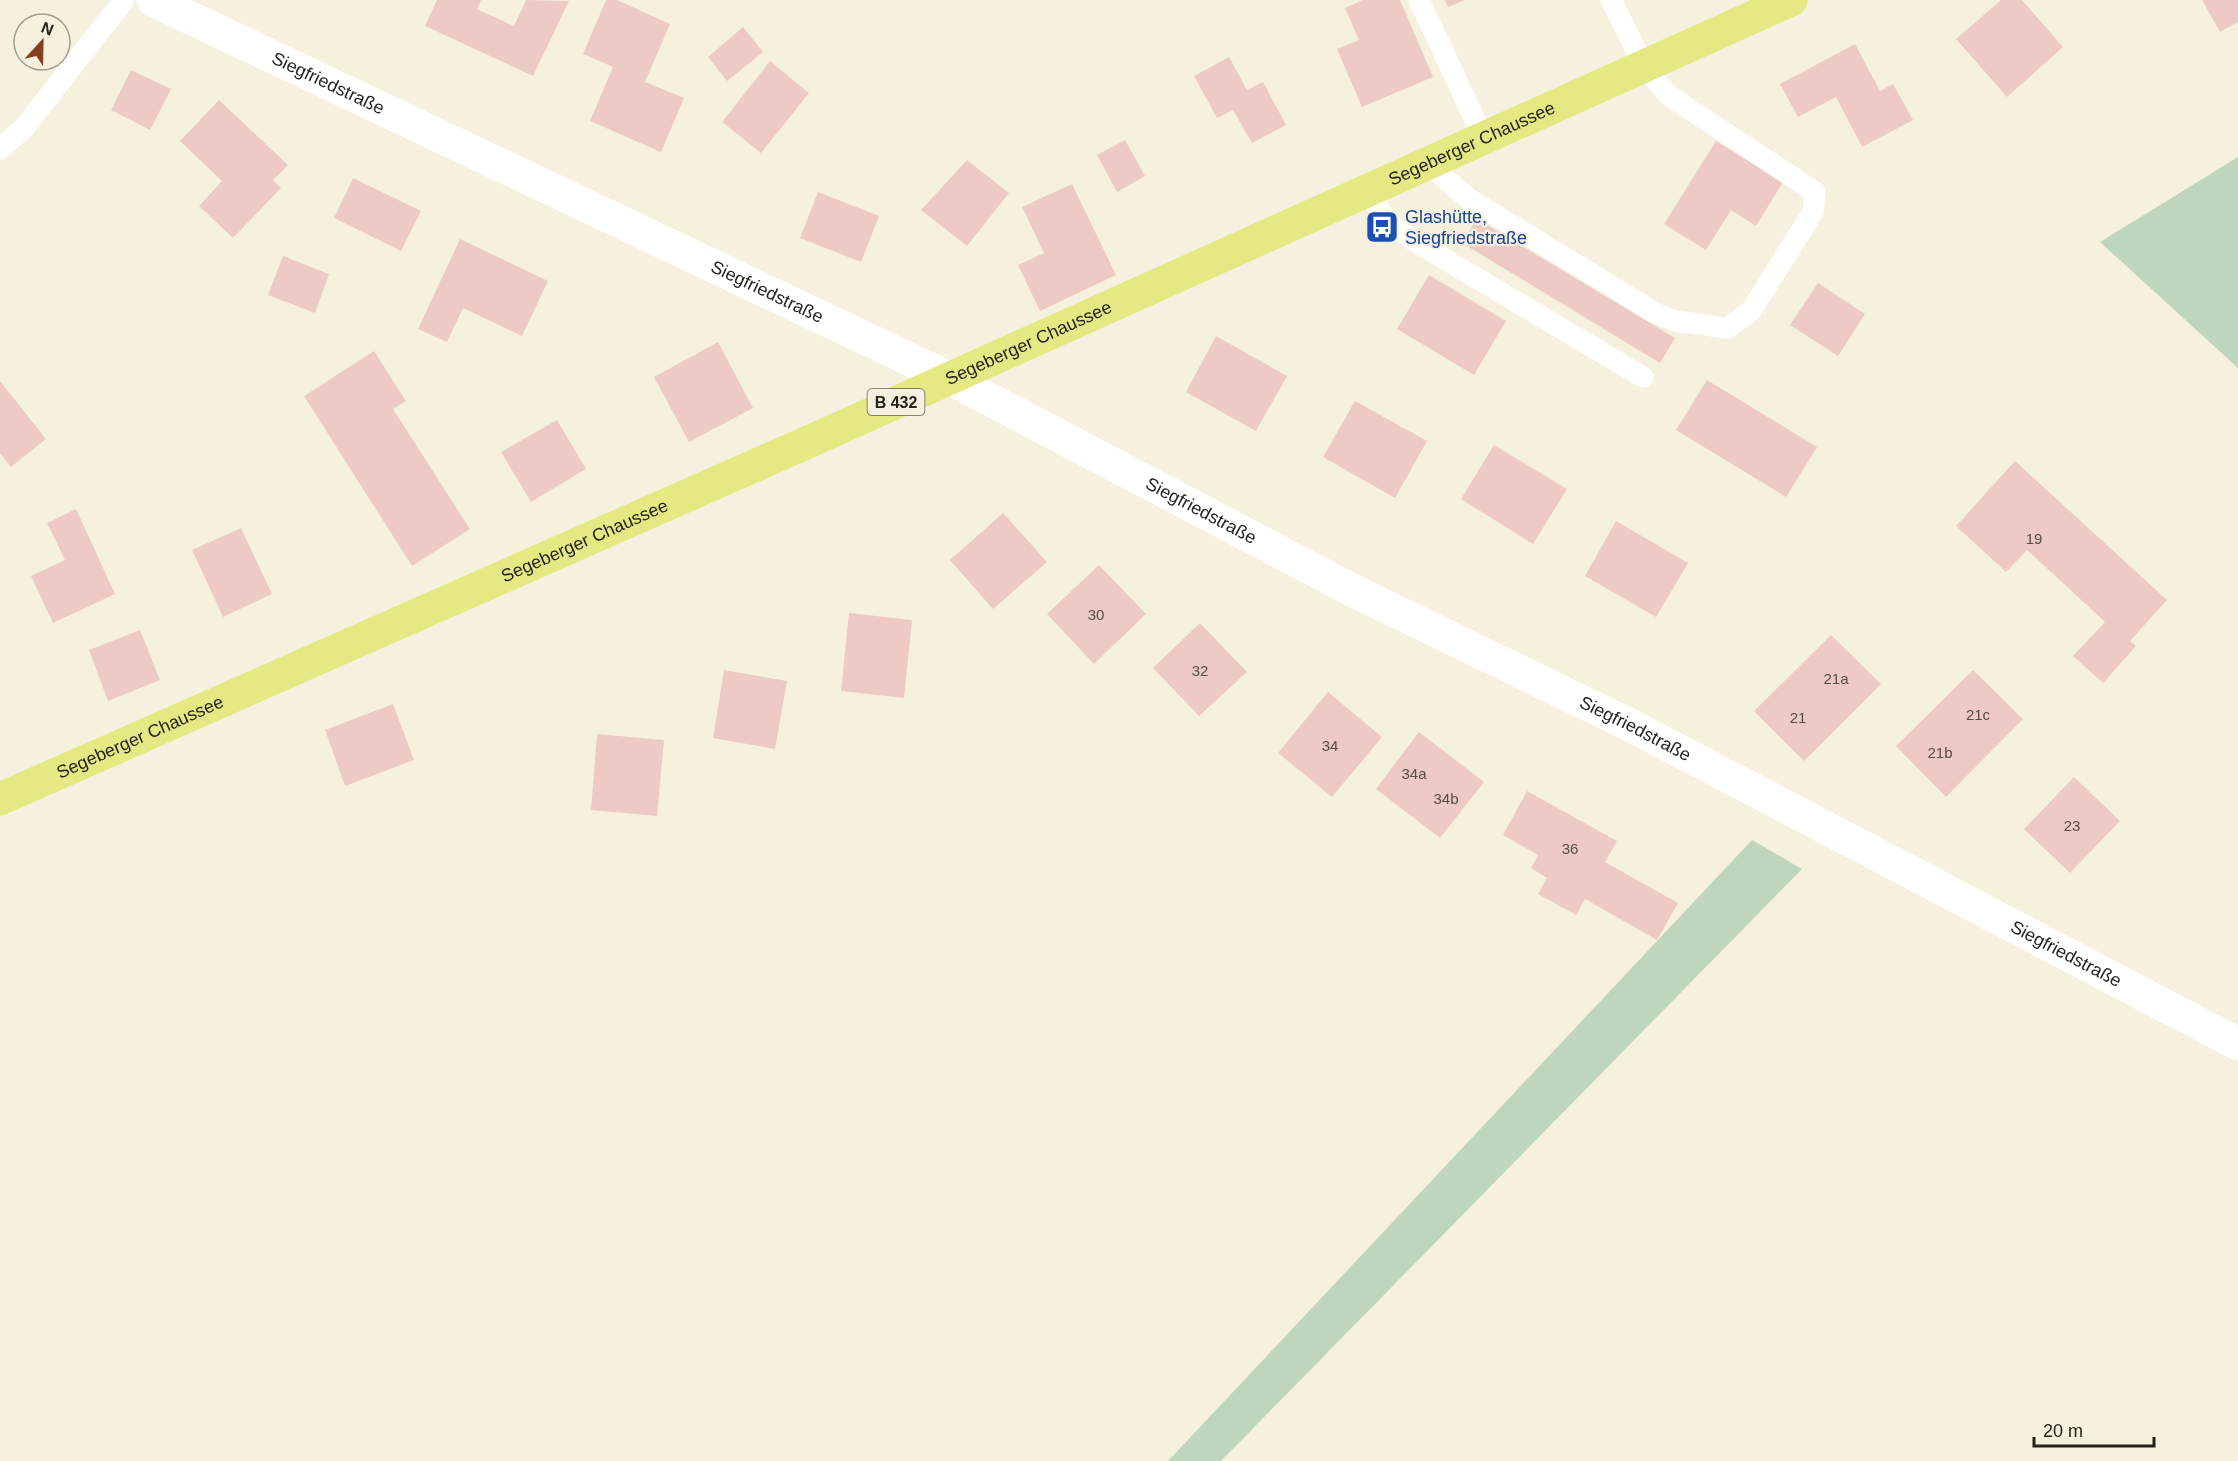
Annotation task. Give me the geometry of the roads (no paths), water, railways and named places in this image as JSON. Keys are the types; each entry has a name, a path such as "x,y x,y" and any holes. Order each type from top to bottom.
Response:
{"main road":[{"name":"Segeberger Chaussee","path":"0,799 1366,192 1791,0"}],"street":[{"name":"Siegfriedstraße","path":"153,0 949,378 1354,591 1632,726 2238,1044"}],"lane":[{"path":"0,149 24,128 124,0"},
{"path":"1419,0 1484,139"},
{"path":"1428,164 1468,198 1657,314 1676,321 1727,328 1751,311 1813,212 1815,192 1675,101 1644,66 1611,0"},
{"path":"1366,192 1391,225 1416,242 1642,377"}],"place":[{"name":"Glashütte, Siegfriedstraße","path":"1382,227"}]}
